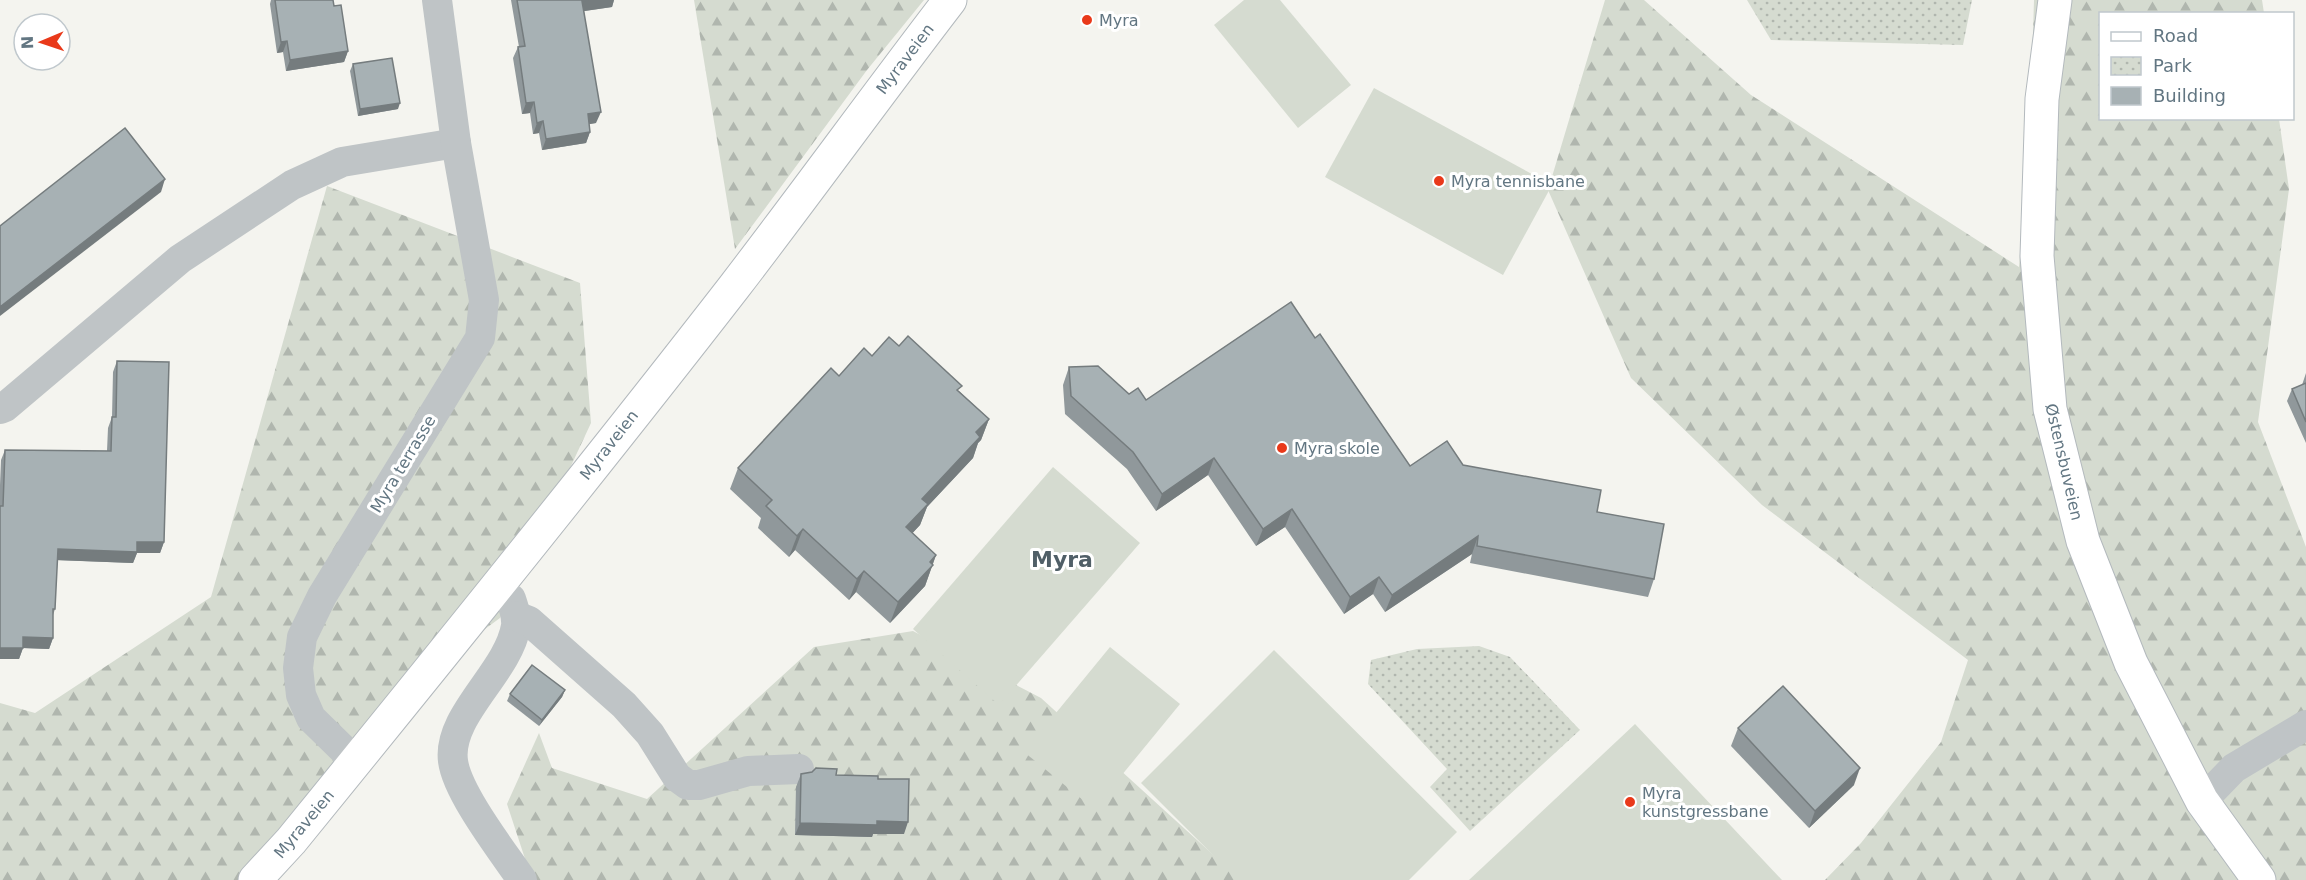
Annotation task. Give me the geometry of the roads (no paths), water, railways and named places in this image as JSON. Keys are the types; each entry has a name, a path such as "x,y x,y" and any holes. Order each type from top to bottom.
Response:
{"main road":[{"name":"Myraveien","path":"255,880 291,841 503,580 803,197 893,73 950,0"},
{"name":"Østensbuveien","path":"2055,0 2042,99 2037,256 2050,408 2088,552 2131,663 2202,801 2259,880"}],"street":[{"name":"Myra terrasse","path":"356,762 311,718 301,695 298,668 302,637 322,596 480,338 484,300 456,143 437,0"},
{"path":"0,409 5,408 180,259 292,185 342,162 456,143"},
{"path":"503,580 511,597 516,616 516,627 501,662 459,725 453,744 453,763 468,799 522,880"},
{"path":"516,616 528,621 624,705 650,734 677,777 688,785 699,785 748,771 799,769"},
{"path":"2202,801 2234,768 2306,725"}],"place":[{"name":"Myra","path":"1087,20"},
{"name":"Myra tennisbane","path":"1439,181"},
{"name":"Myra skole","path":"1282,448"},
{"name":"Myra kunstgressbane","path":"1630,802"}],"district":[{"name":"Myra","path":"1062,559"}]}
